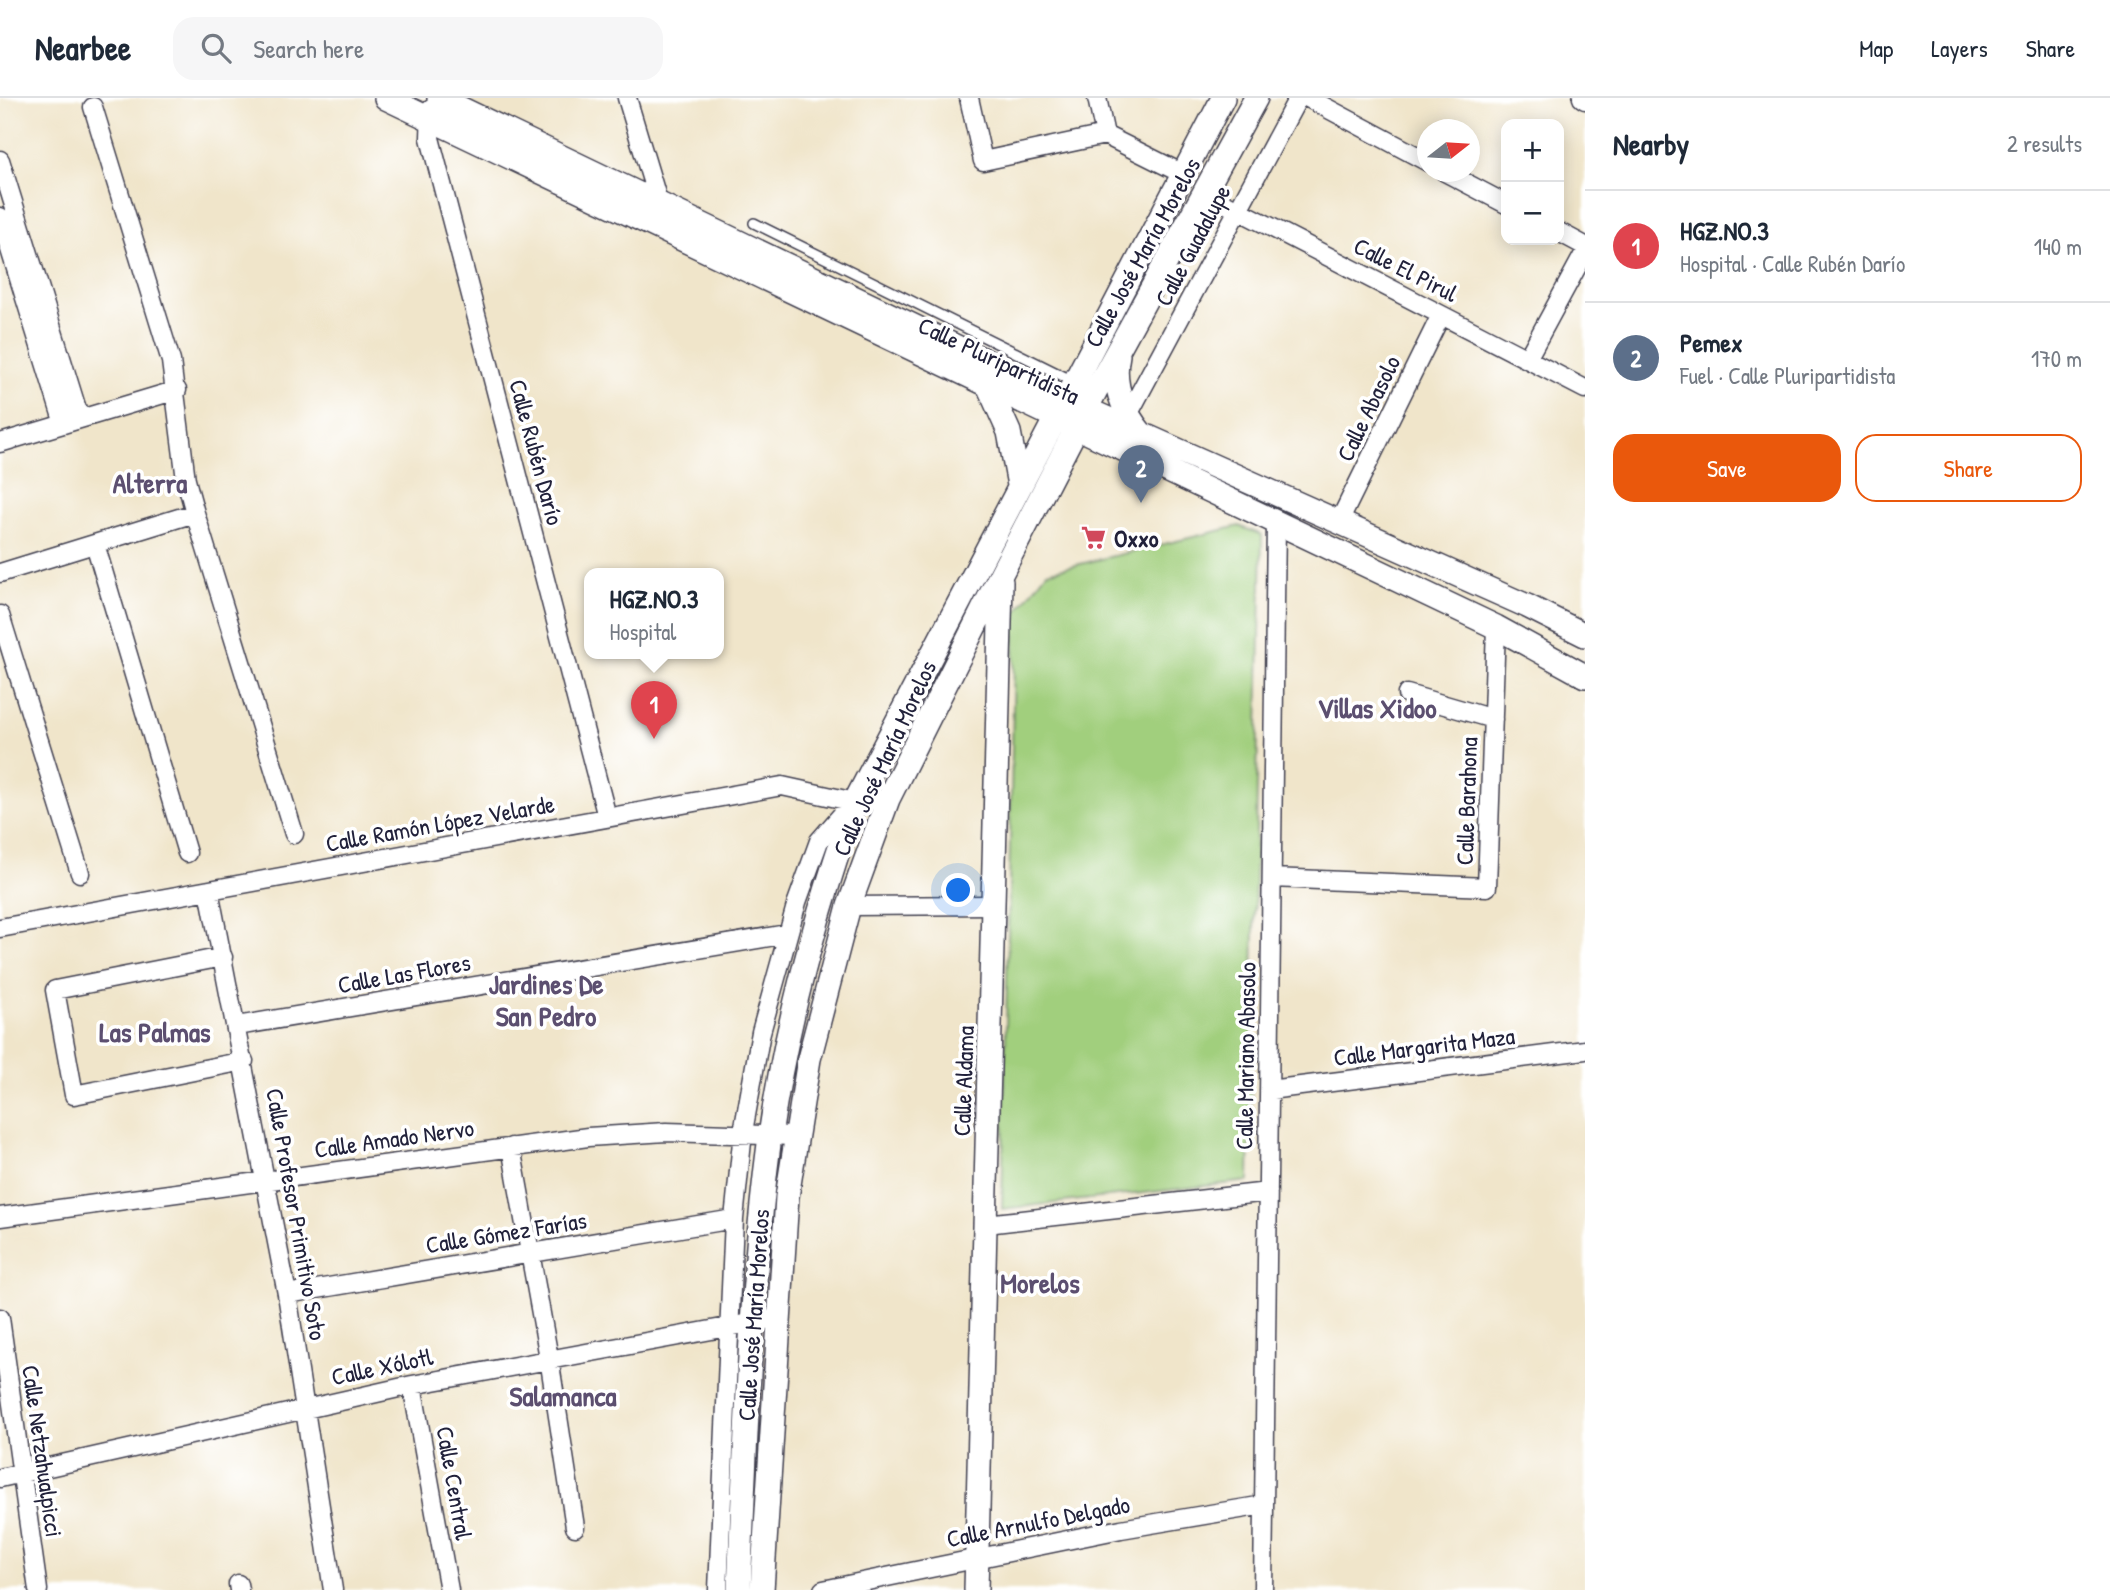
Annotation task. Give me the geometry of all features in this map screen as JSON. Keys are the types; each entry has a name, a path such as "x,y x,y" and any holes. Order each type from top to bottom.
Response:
{"street":[{"name":"Calle Pluripartidista","path":"386,98 434,105 659,204 1064,398 1276,522 1496,628 1585,676"},
{"path":"627,98 659,204"},
{"path":"969,98 983,161 1105,135 1183,174"},
{"path":"1097,98 1105,135"},
{"name":"Calle José María Morelos","path":"739,1590 731,1523 735,1441 753,1323 759,1228 770,1134 804,966 854,802 1223,98"},
{"name":"Calle José María Morelos","path":"762,1590 777,1318 795,1136 815,1033 849,906 888,799 1001,574 1086,409 1256,98"},
{"name":"Calle Guadalupe","path":"1134,424 1238,210 1298,98"},
{"path":"1308,98 1417,157"},
{"name":"Calle Pluripartidista","path":"434,105 987,383 1064,398"},
{"name":"Calle Rubén Darío","path":"434,105 430,138 607,817"},
{"path":"93,107 171,361 177,390 181,445 195,513 294,834"},
{"path":"0,160 72,422"},
{"path":"1464,182 1501,201"},
{"name":"Calle El Pirul","path":"1205,193 1585,389"},
{"path":"0,217 72,422"},
{"path":"1527,359 1585,249 1564,235"},
{"name":"Calle Abasolo","path":"1339,522 1441,315"},
{"path":"1120,347 1118,389 1134,424"},
{"path":"987,383 1009,432 1019,485"},
{"path":"0,443 177,390"},
{"name":"Calle Pluripartidista","path":"1086,409 1134,424 1585,635"},
{"path":"0,573 195,513"},
{"name":"Calle Mariano Abasolo","path":"1263,1590 1276,522"},
{"path":"95,544 187,853"},
{"name":"Calle Aldama","path":"976,1590 1001,574"},
{"path":"0,615 80,873"},
{"name":"Calle Barahona","path":"1272,878 1487,887 1496,628"},
{"path":"1407,694 1493,719"},
{"name":"Calle Ramón López Velarde","path":"0,928 782,786 854,802 888,799"},
{"path":"735,1441 729,1326 734,1219 743,1132 761,1032 787,934 820,841 854,802"},
{"name":"Calle Profesor Primitivo Soto","path":"209,890 267,1181 306,1407 333,1590"},
{"path":"849,906 994,905"},
{"name":"Calle Las Flores","path":"237,1026 787,934"},
{"path":"223,957 55,990 74,1095 244,1061"},
{"name":"Calle Margarita Maza","path":"1269,1090 1585,1051"},
{"name":"Calle Amado Nervo","path":"0,1217 588,1137 666,1132 743,1132 795,1136"},
{"path":"510,1147 549,1358 575,1527"},
{"path":"986,1224 1268,1192"},
{"name":"Calle Gómez Farías","path":"287,1294 734,1219"},
{"name":"Calle Netzahualpicci","path":"0,1318 38,1590"},
{"name":"Calle Xólotl","path":"0,1478 412,1385 777,1318"},
{"name":"Calle Central","path":"412,1385 449,1590"},
{"name":"Calle Arnulfo Delgado","path":"823,1590 1121,1529 1264,1505"},
{"path":"718,1590 731,1523"}],"lane":[{"path":"754,223 1064,398"}],"green space":[{"path":"1239,526 1262,535 1249,1181 1002,1209 1015,614 1047,572"}],"place":[{"name":"Pemex","path":"1141,503"},
{"name":"Oxxo","path":"1094,538"},
{"name":"HGZ.NO.3","path":"654,739"}],"district":[{"name":"Alterra","path":"150,483"},
{"name":"Villas Xidoo","path":"1377,708"},
{"name":"Jardines De San Pedro","path":"546,1000"},
{"name":"Las Palmas","path":"155,1032"},
{"name":"Morelos","path":"1040,1283"},
{"name":"Salamanca","path":"563,1396"}]}
